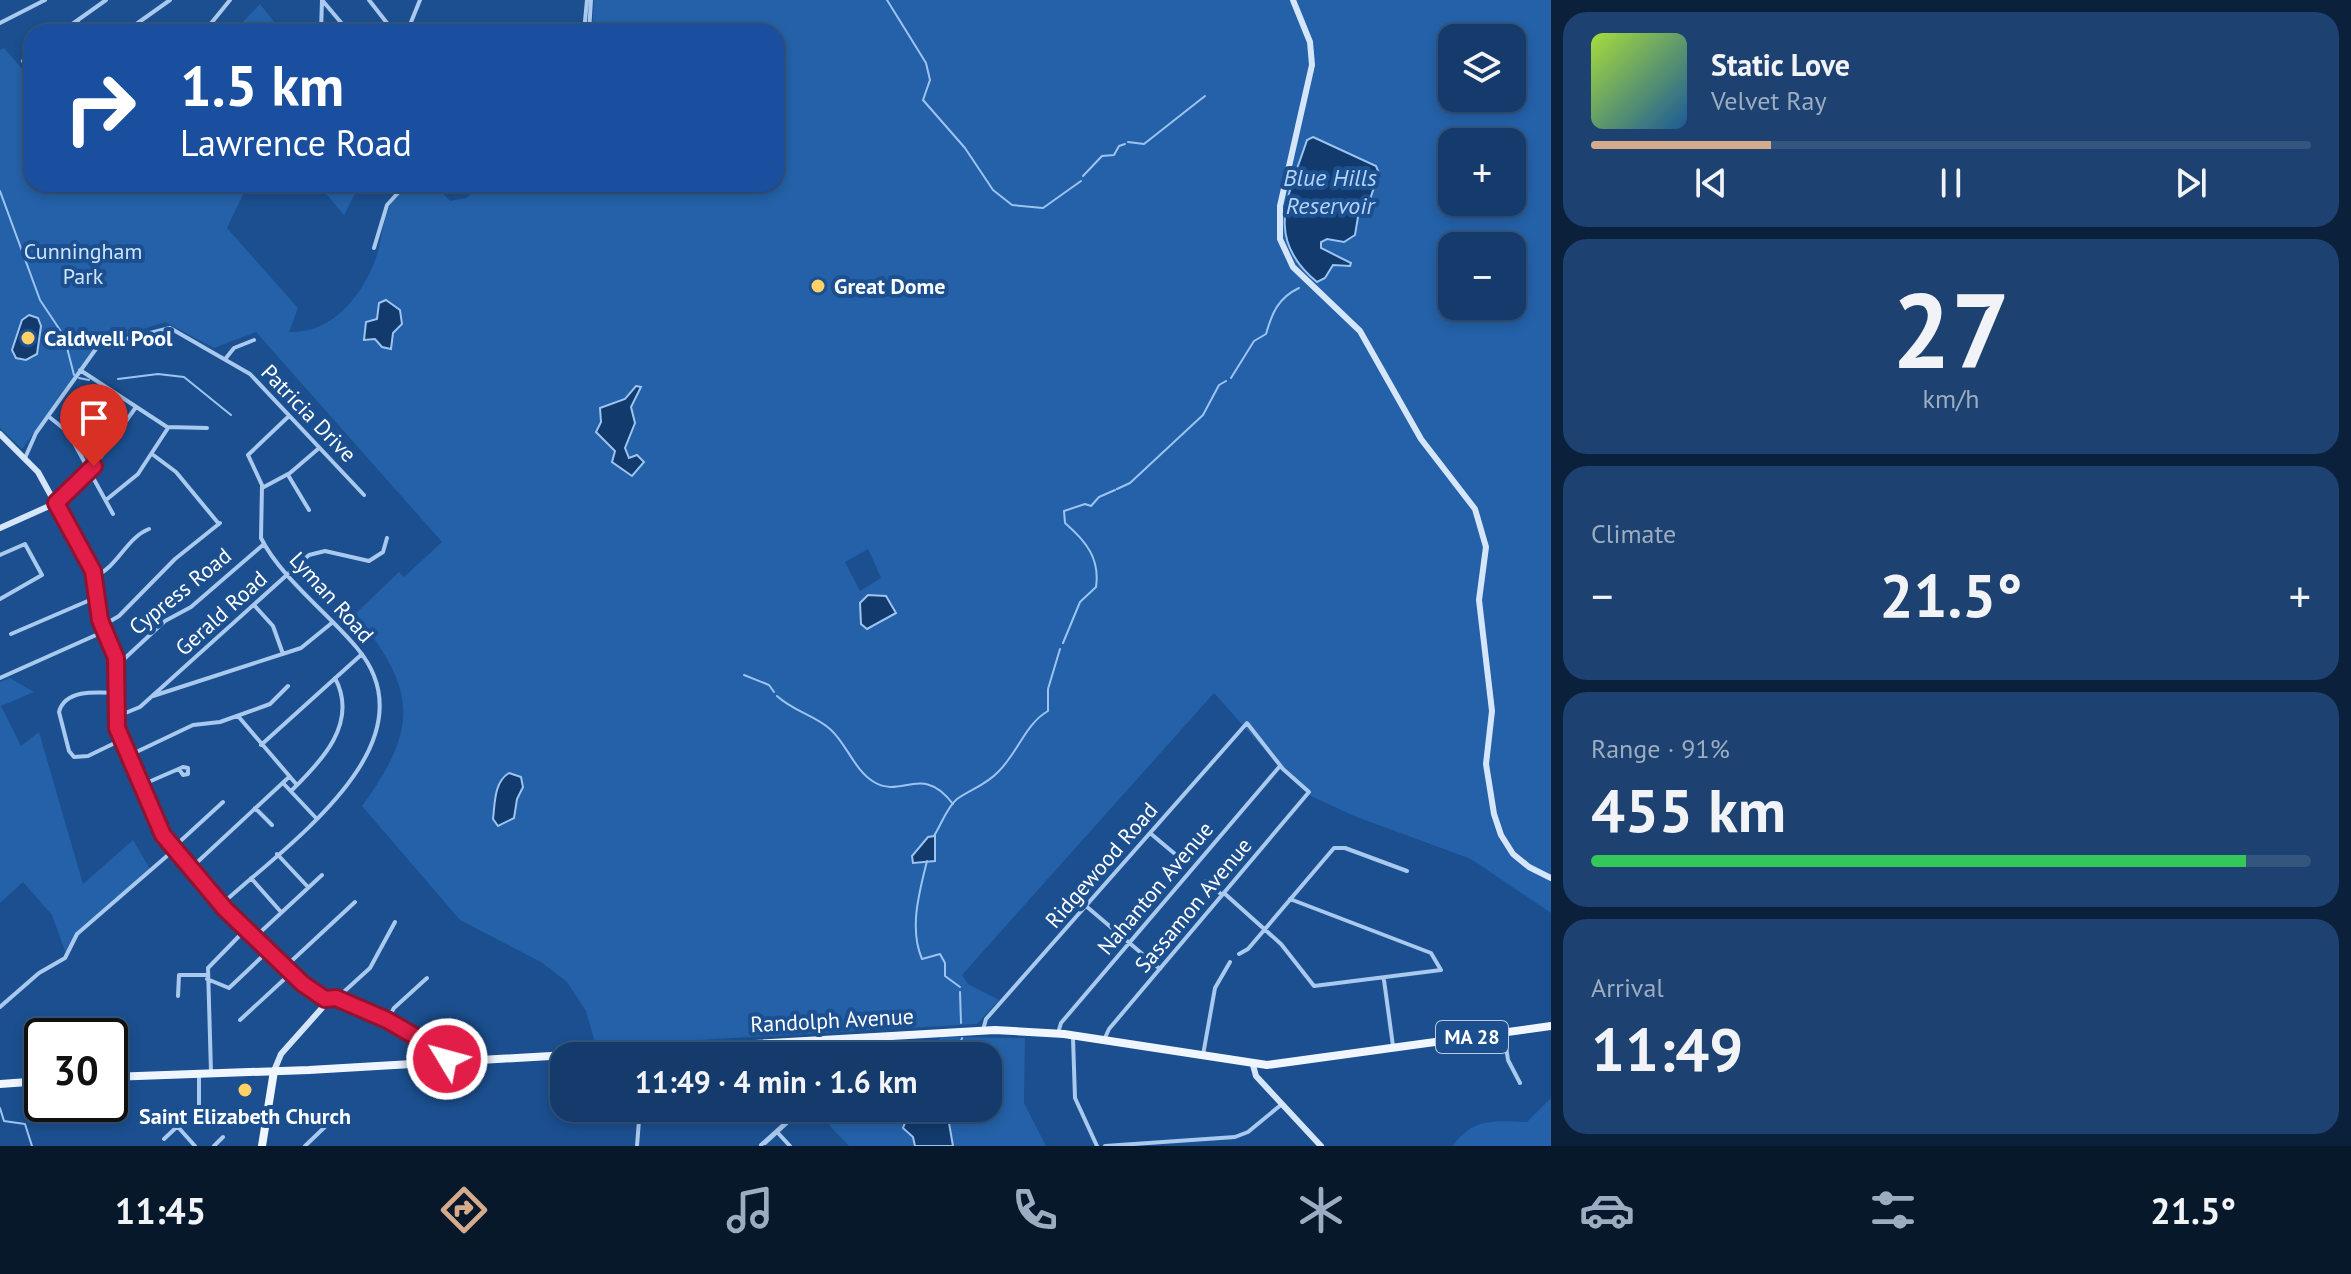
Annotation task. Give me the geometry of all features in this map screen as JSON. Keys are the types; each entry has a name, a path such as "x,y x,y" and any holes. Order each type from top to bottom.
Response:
{"main road":[{"path":"1293,0 1310,42 1312,65 1278,215 1282,247 1293,267 1360,331 1415,430 1470,501 1479,518 1486,547 1479,600 1492,711 1486,764 1494,814 1513,854 1529,867 1551,878"},
{"path":"0,434 40,474 94,577 104,628 117,661 115,716 121,740 144,784 156,823 221,905 245,930 291,973 325,999 322,1008 277,1060 262,1146"},
{"path":"0,528 56,503"},
{"name":"Randolph Avenue","path":"758,1042 983,1030 1058,1033 1256,1065 1551,1026"},
{"name":"Randolph Avenue","path":"128,1076 550,1056"},
{"path":"1256,1065 1264,1085 1321,1146"},
{"path":"0,1084 24,1082"}],"street":[{"path":"0,23 45,0"},
{"path":"72,24 106,0"},
{"path":"136,24 170,0"},
{"path":"210,24 230,0"},
{"path":"321,24 322,0"},
{"path":"322,0 342,24"},
{"path":"369,0 388,24"},
{"path":"410,24 420,0"},
{"path":"587,24 589,0"},
{"path":"77,20 80,24"},
{"path":"374,248 387,205 399,192"},
{"name":"Patricia Drive","path":"25,458 48,416 99,344 138,337 163,328 182,333 250,374 364,495"},
{"path":"226,358 232,349 254,340"},
{"path":"80,370 168,428 207,428"},
{"path":"77,448 117,394"},
{"path":"56,503 90,470 136,407"},
{"path":"48,416 66,429 113,514"},
{"name":"Lyman Road","path":"221,905 316,818 358,774 373,741 378,712 376,686 362,654 264,544 260,533 262,488 248,455 289,416"},
{"path":"106,500 135,477 168,428"},
{"path":"262,488 288,475 318,449"},
{"path":"0,678 104,628 175,559 220,523 174,470 152,454"},
{"path":"288,475 309,510"},
{"path":"94,577 107,571 141,533 149,529"},
{"name":"Gerald Road","path":"115,716 132,712 153,696 289,573 320,551 359,561 374,560 385,550 387,538"},
{"path":"0,555 25,544 42,575 0,599"},
{"name":"Cypress Road","path":"117,661 124,659 167,620 191,607 264,544"},
{"path":"11,634 97,597"},
{"path":"254,605 273,626 283,654"},
{"path":"153,696 305,646 333,622"},
{"path":"261,745 362,654"},
{"path":"291,791 324,759 335,739 341,704 335,678"},
{"path":"130,755 193,725 218,723 274,703 288,686"},
{"path":"116,693 85,692 63,703 59,712 74,757 88,756 121,740"},
{"path":"238,716 297,785"},
{"name":"Ridgewood Road","path":"983,1030 986,1019 1247,723 1280,766"},
{"name":"Sassamon Avenue","path":"1104,1040 1107,1031 1309,792 1280,766"},
{"name":"Nahanton Avenue","path":"1058,1033 1061,1023 1280,766"},
{"path":"144,784 179,769"},
{"path":"191,868 289,777"},
{"path":"283,783 316,818"},
{"path":"0,1007 39,973 64,959 77,934 223,802"},
{"path":"255,808 272,825"},
{"path":"1150,833 1175,854"},
{"path":"1239,954 1338,847 1407,871"},
{"path":"277,854 308,887"},
{"path":"254,938 322,875"},
{"path":"250,878 281,912"},
{"path":"1206,881 1284,947 1314,986 1441,970 1431,953 1290,899"},
{"path":"285,967 355,902"},
{"path":"1086,906 1160,969"},
{"path":"337,998 370,968 395,922"},
{"path":"211,1074 207,977 211,962 245,930"},
{"path":"178,996 178,976 207,977 228,989 268,952"},
{"path":"1203,1057 1215,988 1230,962"},
{"path":"240,1020 291,973"},
{"path":"387,1020 394,1008 427,978"},
{"path":"1384,979 1394,1049"},
{"path":"325,999 337,998 387,1020 442,1052 447,1062"},
{"path":"1504,1033 1508,1060 1520,1083"},
{"path":"1074,1035 1071,1059 1075,1098 1097,1146"},
{"path":"829,1038 829,1042"},
{"path":"164,1139 199,1106 199,1074"},
{"path":"1105,1146 1238,1136 1282,1104"},
{"path":"637,1146 640,1122"},
{"path":"760,1146 786,1122"},
{"path":"305,1146 328,1124"},
{"path":"177,1126 195,1146"},
{"path":"776,1131 790,1146"},
{"path":"214,1146 223,1137"}],"green space":[{"name":"Cunningham Park","path":"594,0 1551,0 1551,913 1471,859 1354,816 1311,796 1291,779 1214,693 962,975 968,984 999,1000 977,1024 665,1042 595,1042 586,1011 567,982 541,962 460,920 362,806 394,753 403,708 390,664 355,614 399,572 404,577 442,542 256,332 214,348 165,322 97,344 22,449 0,428 0,50 4,48 24,71 24,192 244,192 227,228 298,308 289,332 305,331 333,319 355,297 371,270 385,220 397,196 402,192 442,192 450,201 466,198 473,192 784,192 784,24 592,24","holes":["1376,181 1358,217 1358,227 1338,242 1327,239 1321,242","868,549 881,578 860,591 845,562","928,837 935,840 935,861 916,863 911,857"]},
{"path":"260,4 276,24 241,24"},
{"path":"325,192 356,192 344,215"},
{"path":"10,678 34,692 1,706 21,746 39,732 83,884 133,840 150,869 75,933 66,954 52,915 23,882 0,903 0,682"},
{"path":"942,1037 1025,1038 1024,1103 1046,1146 849,1146 829,1125 833,1122 1002,1122 1002,1042 935,1042"},
{"path":"1551,1098 1551,1146 1453,1146 1477,1125 1527,1122"}],"water":[{"name":"Blue Hills Reservoir","path":"1313,137 1376,166 1379,173 1370,199 1358,217 1355,235 1344,242 1327,239 1321,242 1321,248 1351,263 1350,266 1333,265 1325,278 1317,282 1300,266 1285,232 1285,215 1293,179 1307,140"},
{"path":"386,300 400,310 402,324 393,333 391,349 382,347 375,339 364,340 366,322 377,319 379,303"},
{"name":"Caldwell Pool","path":"29,315 38,318 41,326 37,354 26,360 16,358 12,350 22,320"},
{"path":"636,386 641,387 631,407 635,423 625,448 629,458 637,455 644,462 632,476 612,462 615,451 596,432 601,422 600,408 625,399"},
{"path":"868,595 886,596 896,613 867,629 861,624 860,603"},
{"path":"509,773 521,777 523,787 517,799 514,818 498,826 493,819 496,793 500,782"},
{"path":"935,836 935,861 913,863 912,856 928,837"},
{"path":"905,1122 950,1122 953,1146 915,1146 913,1137 903,1128"}],"waterway":[{"path":"887,0 926,63 930,80 923,100 965,148 993,190 1012,205 1043,208 1081,181"},
{"path":"1128,142 1144,144 1205,96"},
{"path":"1083,176 1102,156 1114,155 1119,146 1125,144"},
{"path":"0,191 40,300 64,336 74,375"},
{"path":"1231,378 1254,341 1266,334 1281,301 1299,288"},
{"path":"118,379 158,374 184,377 231,415"},
{"path":"79,378 89,380"},
{"path":"1117,489 1130,483 1203,415 1219,385 1226,381"},
{"path":"1063,643 1080,602 1096,587 1097,577 1094,559 1080,537 1065,523 1064,511 1085,504 1091,506 1099,497 1115,490"},
{"path":"934,836 953,802 993,776 1033,723 1048,711 1048,689 1060,649"},
{"path":"744,675 769,685 774,692"},
{"path":"777,696 830,729 861,771 874,782 894,787 912,784 932,786 953,804"},
{"path":"927,861 917,911 918,947 922,959 940,954 945,963 945,976 960,987"},
{"path":"960,992 961,1023"},
{"path":"961,1042 962,1038"},
{"path":"0,1108 4,1121 25,1124 32,1146"}],"place":[{"name":"Great Dome","path":"818,286"},
{"name":"Caldwell Pool","path":"28,338"},
{"name":"Saint Elizabeth Church","path":"245,1090"}],"route":[{"path":"94,466 79,477 65,497 56,503 93,571 100,620 116,658 117,728 141,777 159,829 225,909 301,982 325,999 336,998 392,1022 442,1052 447,1059"}]}
